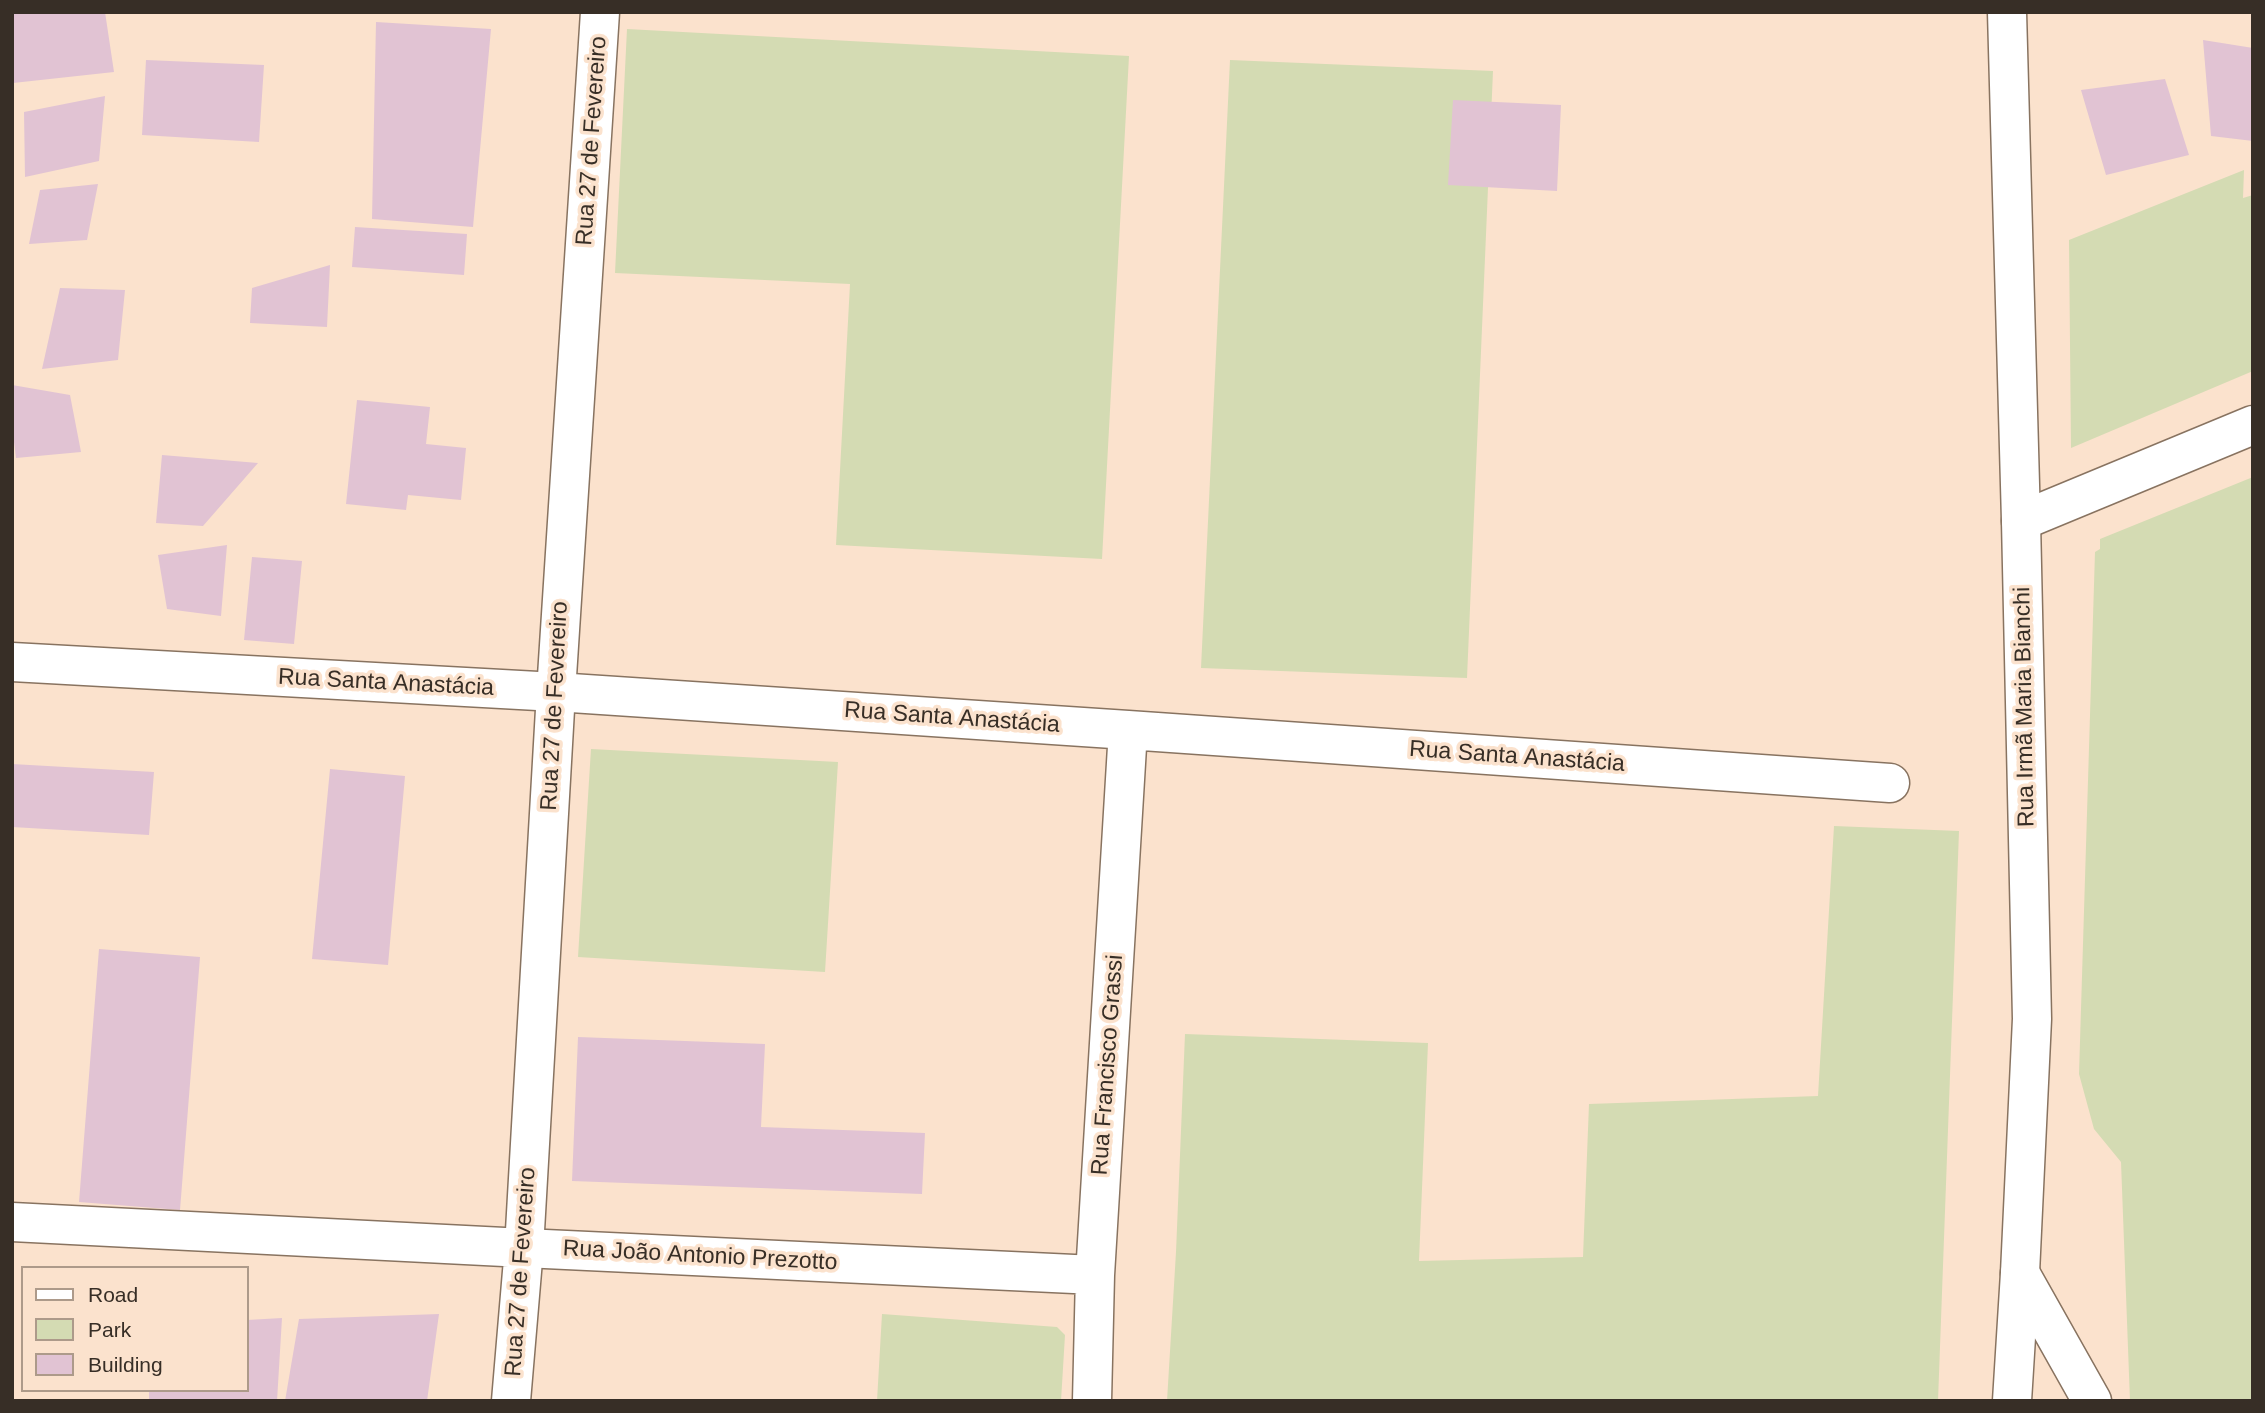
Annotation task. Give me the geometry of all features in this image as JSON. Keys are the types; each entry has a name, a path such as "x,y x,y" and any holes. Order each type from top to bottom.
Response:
{"street":[{"name":"Rua 27 de Fevereiro","path":"512,1401 524,1248 556,692 600,12"},
{"name":"Rua Irmã Maria Bianchi","path":"2009,13 2032,1019 2011,1401"},
{"path":"2021,521 2253,425"},
{"name":"Rua Santa Anastácia","path":"12,662 556,692 1890,783"},
{"name":"Rua Francisco Grassi","path":"1091,1401 1095,1275 1128,730"},
{"name":"Rua João Antonio Prezotto","path":"12,1222 1095,1275"},
{"path":"2020,1273 2092,1401"}],"green space":[{"path":"627,29 1129,56 1102,559 836,545 850,284 615,273"},
{"path":"1230,60 1493,71 1467,678 1201,668"},
{"path":"2244,170 2243,198 2253,195 2253,371 2071,448 2069,240"},
{"path":"2253,477 2253,1401 2130,1401 2121,1162 2094,1129 2079,1074 2095,552 2100,549 2100,539"},
{"path":"591,749 838,762 825,972 578,957"},
{"path":"1834,826 1959,831 1938,1401 1167,1401 1185,1034 1428,1043 1419,1261 1583,1257 1589,1104 1818,1096"},
{"path":"882,1314 1057,1327 1065,1335 1061,1401 877,1401"}],"building":[{"path":"14,12 105,12 114,72 13,83"},
{"path":"376,22 491,29 473,227 372,219"},
{"path":"2203,40 2253,48 2253,141 2211,136"},
{"path":"146,60 264,65 259,142 142,135"},
{"path":"2165,79 2189,155 2106,175 2081,90"},
{"path":"105,96 99,161 25,177 24,112"},
{"path":"1453,100 1561,105 1557,191 1448,185"},
{"path":"98,184 87,240 29,244 40,190"},
{"path":"355,227 467,234 464,275 352,267"},
{"path":"330,265 327,327 250,323 252,288"},
{"path":"60,288 125,290 118,360 42,369"},
{"path":"12,385 70,395 81,452 16,458 12,426"},
{"path":"357,400 430,407 426,444 466,448 461,500 408,495 406,510 346,504"},
{"path":"162,455 258,463 203,526 156,523"},
{"path":"227,545 221,616 167,609 158,555"},
{"path":"252,557 302,561 294,644 244,640"},
{"path":"12,764 154,772 149,835 12,827"},
{"path":"330,769 405,776 388,965 312,959"},
{"path":"99,949 200,957 180,1210 79,1202"},
{"path":"578,1037 765,1044 761,1127 925,1133 922,1194 572,1181"},
{"path":"439,1314 427,1401 285,1401 299,1319"},
{"path":"282,1318 277,1401 149,1401 149,1392 248,1392 248,1320"}]}
